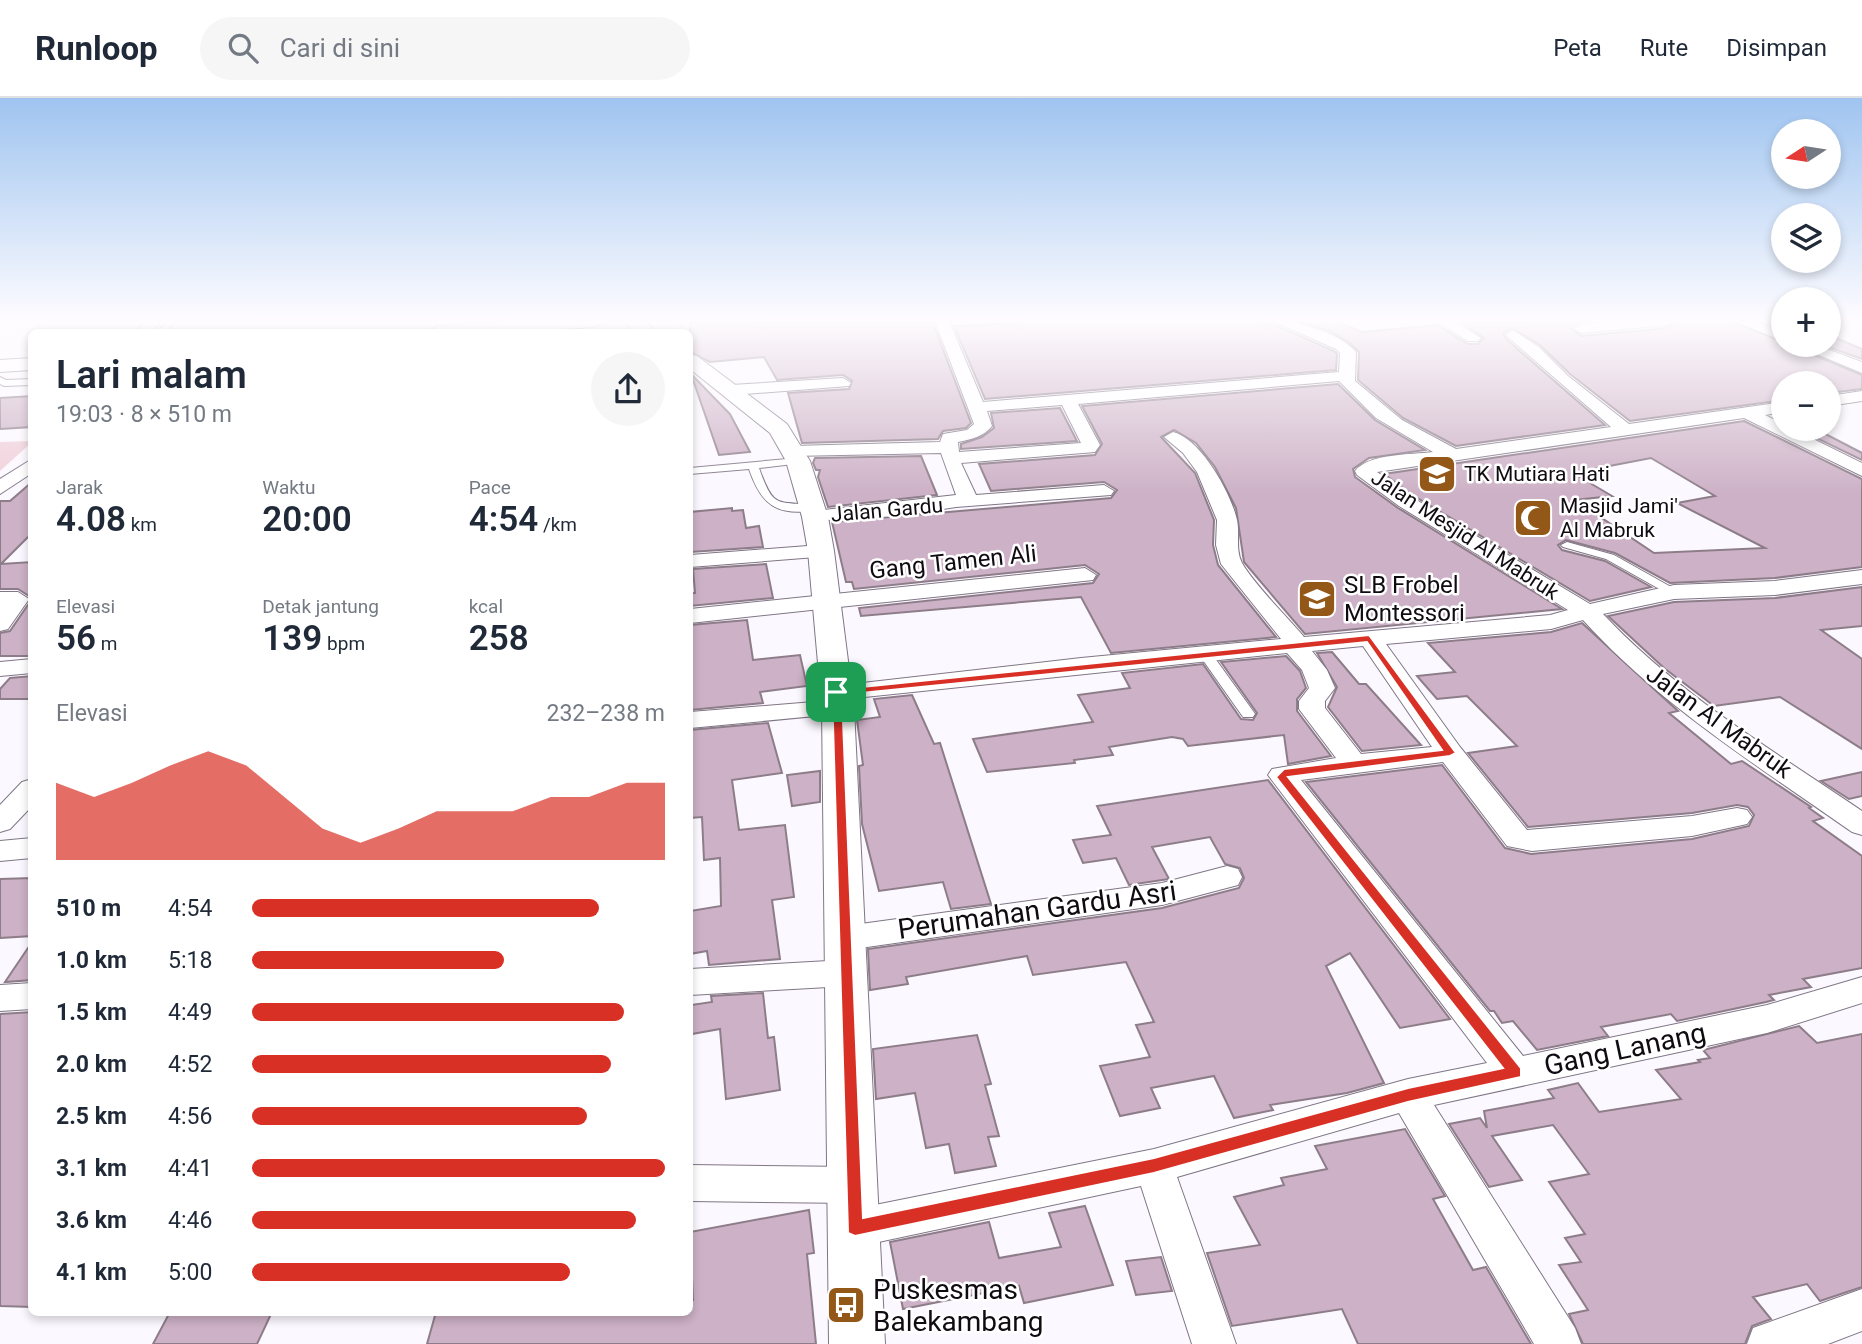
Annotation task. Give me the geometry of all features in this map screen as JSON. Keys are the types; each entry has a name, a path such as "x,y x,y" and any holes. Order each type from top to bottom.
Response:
{"street":[{"name":"Jalan Gardu","path":"712,379 779,429 795,456 816,525 828,601 837,700 857,1344"},
{"path":"784,379 843,383"},
{"path":"949,453 949,438 972,434 983,426 979,407 966,379"},
{"path":"979,407 1309,379"},
{"path":"1347,379 1356,393 1366,401 1425,441 1452,454 1771,409"},
{"path":"1562,379 1626,430"},
{"path":"1841,400 1861,397"},
{"path":"795,456 1089,449 1091,445 1068,400"},
{"path":"1746,412 1862,470"},
{"path":"1173,437 1189,449 1206,471 1227,520 1227,545 1232,564 1307,659 1322,688 1312,701 1312,709 1354,763"},
{"name":"Jalan Gardu","path":"949,453 966,495 959,502"},
{"name":"Jalan Mesjid Al Mabruk","path":"1452,454 1375,466 1364,471 1417,509 1590,614"},
{"path":"0,488 28,467"},
{"name":"Jalan Gardu","path":"816,525 959,502 1104,491"},
{"path":"693,560 816,525"},
{"name":"Gang Tamen Ali","path":"693,615 1084,575"},
{"name":"Jalan Mesjid Al Mabruk","path":"693,720 1204,653 1551,622 1590,614 1629,600 1674,592 1787,587 1862,576"},
{"path":"0,599 19,599 0,624"},
{"name":"Jalan Al Mabruk","path":"1590,614 1626,653 1672,693 1860,822"},
{"path":"1369,638 1450,753 1518,839 1525,841 1692,826 1737,817"},
{"path":"0,669 28,666"},
{"path":"1450,753 1354,763 1284,773 1282,777 1515,1072"},
{"path":"0,822 19,792"},
{"path":"0,851 28,848"},
{"name":"Perumahan Gardu Asri","path":"693,981 1162,894 1227,877"},
{"name":"Gang Lanang","path":"855,1227 1154,1166 1408,1095 1767,1019 1862,990"},
{"path":"0,998 28,996"},
{"path":"1408,1095 1559,1344"},
{"path":"1154,1166 1214,1344"},
{"path":"693,1182 854,1185"},
{"path":"1769,1344 1862,1310"}],"lane":[{"path":"3,379 4,383 28,382"},
{"path":"693,471 753,465 795,456"},
{"path":"753,465 762,492 769,503 816,525"},
{"path":"1567,545 1611,557 1674,592"},
{"path":"1204,653 1248,714"}],"shaded area":[{"path":"28,441 28,446 0,471 0,442"}],"building":[{"path":"693,379 730,414 750,452 719,455"},
{"path":"849,379 954,379 971,423 966,428 943,431 938,439 802,443 788,393 849,389 852,381"},
{"path":"977,379 1225,379 985,399"},
{"path":"1358,379 1552,379 1605,425 1456,446 1403,418"},
{"path":"1577,379 1771,379 1771,402 1630,421"},
{"path":"1841,379 1862,379 1862,389 1841,392"},
{"path":"1338,384 1375,420 1425,450 1369,458 1353,469 1355,477 1398,508 1562,609 1305,634 1244,562 1236,508 1215,467 1196,443 1174,430 1161,437 1195,473 1214,520 1213,545 1218,565 1276,637 1111,653 1081,597 861,616 859,608 1093,583 1099,574 1085,565 854,589 852,582 846,582 832,522 1111,498 1117,490 1104,482 991,491 979,464 1095,455 1102,444 1082,406"},
{"path":"28,396 28,427 0,429 0,398"},
{"path":"1060,408 1077,441 961,449 961,444 982,437 994,428 991,413"},
{"path":"1744,421 1771,434 1771,441 1785,441 1862,479 1862,567 1775,578 1670,583 1615,553 1566,540 1558,545 1562,550 1605,561 1651,587 1590,601 1414,496 1384,474","holes":["1651,458 1715,496 1677,503 1765,548 1654,553 1575,500 1612,496 1573,473"]},
{"path":"1823,441 1839,441 1862,453 1862,460"},
{"path":"921,456 937,495 828,507 818,477 820,470 816,470 813,463 815,458"},
{"path":"28,485 28,537 1,564 28,562 28,595 18,589 0,589 0,501 10,501"},
{"path":"732,508 732,511 743,510 746,528 759,526 763,547 693,552 693,512"},
{"path":"766,564 773,598 693,606 693,569"},
{"path":"1862,587 1862,626 1821,630 1862,659 1862,749 1780,697 1714,706 1664,668 1608,616 1674,602 1775,598"},
{"path":"28,605 28,656 0,656 0,633 10,631"},
{"path":"747,620 753,660 800,655 807,686 760,692 763,703 693,710 693,625"},
{"path":"1582,623 1678,711 1669,713 1731,764 1742,761 1811,807 1809,808 1823,818 1813,821 1862,856 1862,968 1803,979 1811,987 1769,995 1774,1000 1677,1021 1671,1014 1601,1027 1608,1036 1537,1050 1513,1021 1502,1023 1494,1011 1490,1011 1306,782 1442,765 1505,848 1531,854 1692,839 1749,826 1754,815 1748,807 1737,805 1692,813 1528,827 1468,753 1517,746 1467,696 1437,699 1417,676 1455,672 1428,643 1551,632"},
{"path":"1332,652 1359,684 1366,684 1421,745 1362,751 1328,707 1337,687 1317,653"},
{"path":"1286,656 1300,671 1306,688 1297,699 1297,711 1331,756 1288,764 1284,735 1188,746 1183,739 1172,737 1109,747 1113,755 1074,760 1075,763 987,772 973,739 1093,722 1078,695 1130,688 1122,673 1203,664 1241,719 1253,720 1257,713 1221,662"},
{"path":"28,676 28,699 0,699 0,689 10,678"},
{"path":"912,695 934,744 940,743 991,904 951,909 943,882 879,891 862,824 859,766 863,765 857,720 880,717 874,699"},
{"path":"768,723 782,773 732,780 739,830 785,825 794,897 772,900 780,959 709,965 707,951 693,953 693,911 721,906 720,858 704,860 702,817 693,818 693,730"},
{"path":"820,771 820,802 792,806 787,775"},
{"path":"1862,772 1862,796 1849,799 1821,781"},
{"path":"1268,780 1450,1019 1400,1028 1350,953 1326,966 1384,1083 1347,1093 1270,1105 1273,1110 1234,1118 1214,1076 1151,1088 1160,1108 1120,1116 1100,1066 1150,1057 1136,1025 1154,1022 1126,962 1033,975 1027,956 906,977 908,984 870,990 868,949 1162,908 1239,888 1244,878 1240,868 1225,864 1210,837 1152,847 1169,879 1129,885 1116,858 1083,863 1073,840 1111,835 1097,806"},
{"path":"28,878 28,936 0,938 0,879"},
{"path":"28,948 28,980 5,982"},
{"path":"763,993 768,1038 774,1037 780,1090 726,1099 720,1029 693,1034 693,1005 712,1002 711,996"},
{"path":"28,1012 28,1307 0,1306 0,1014"},
{"path":"1799,1026 1817,1043 1862,1034 1862,1287 1820,1301 1807,1284 1753,1297 1771,1319 1752,1326 1745,1344 1583,1344 1569,1314 1588,1310 1559,1265 1581,1262 1565,1238 1585,1234 1549,1182 1589,1174 1553,1125 1492,1136 1522,1180 1489,1187 1449,1124 1480,1118 1487,1128 1484,1111 1554,1098 1548,1090 1578,1083 1599,1112 1681,1099 1656,1070 1710,1058 1703,1050"},
{"path":"977,1035 991,1084 985,1085 999,1136 988,1137 996,1166 955,1173 949,1144 926,1148 915,1093 876,1099 873,1049"},
{"path":"1405,1129 1445,1196 1433,1199 1473,1270 1486,1267 1531,1344 1358,1344 1342,1309 1232,1326 1207,1253 1260,1245 1234,1197 1284,1185 1281,1178 1327,1169 1315,1146"},
{"path":"1085,1206 1113,1285 1024,1303 1019,1286 903,1309 890,1242 989,1222 999,1258 1061,1247 1049,1213"},
{"path":"809,1210 814,1253 807,1254 816,1344 427,1344 435,1316 693,1316 693,1231"},
{"path":"1161,1257 1172,1291 1136,1295 1126,1261"},
{"path":"168,1316 270,1316 257,1344 153,1344"}],"place":[{"name":"TK Mutiara Hati","path":"1437,474"},
{"name":"Masjid Jami' Al Mabruk","path":"1533,518"},
{"name":"SLB Frobel Montessori","path":"1317,599"},
{"name":"Puskesmas Balekambang","path":"846,1305"}],"route":[{"path":"1369,638 1450,753 1284,773 1282,777 1515,1072 1408,1095 1154,1166 855,1227 836,692 1081,665 1369,638"}]}
